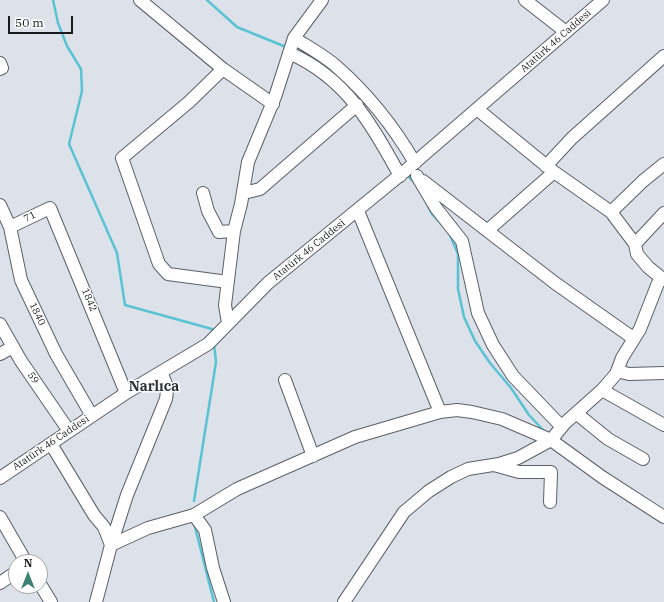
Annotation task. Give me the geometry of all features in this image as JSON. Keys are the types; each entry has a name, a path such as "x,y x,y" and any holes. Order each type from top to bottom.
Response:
{"street":[{"path":"140,0 223,69 272,104"},
{"path":"228,324 225,305 234,231 244,193 248,162 272,104 294,38 322,0"},
{"path":"525,0 566,32"},
{"name":"Atatürk 46 Caddesi","path":"0,478 126,393 213,340 268,283 409,171 477,109 603,0"},
{"path":"294,38 336,66 356,85 390,124 409,171 488,230 555,283 633,338"},
{"path":"289,52 333,79 357,105 462,241 478,313 493,345 514,376 562,427"},
{"path":"488,230 550,169 572,138 664,56"},
{"path":"0,63 2,68 0,69"},
{"path":"223,69 189,102 122,158 160,264 168,274 228,282"},
{"path":"244,193 260,189 357,105"},
{"path":"349,600 404,512 429,491 451,477 468,469 493,465 518,458 551,440 576,413 602,390 617,371 622,358 640,328 662,279 637,254 634,244 610,212 550,169 477,109"},
{"path":"610,212 643,181 664,164"},
{"path":"203,193 208,211 219,232 234,231"},
{"name":"1840","path":"0,205 10,227 21,280 56,354 92,416"},
{"name":"71","path":"10,227 50,208"},
{"name":"1842","path":"50,208 126,393"},
{"path":"358,211 440,412"},
{"path":"634,244 664,213"},
{"name":"59","path":"0,324 13,347 69,431"},
{"path":"0,354 13,347"},
{"path":"617,371 629,374 664,373"},
{"path":"96,602 111,545 127,495 166,399 168,390 161,373"},
{"path":"285,380 313,456"},
{"path":"602,390 664,424"},
{"path":"111,545 148,528 194,516 237,489 355,437 440,412 472,412 502,419 551,440 602,477 664,516"},
{"path":"576,413 608,439 643,459"},
{"path":"51,444 94,515 104,527 111,545"},
{"path":"493,465 519,472 551,472 550,502"},
{"path":"194,516 205,530 213,568 224,602"},
{"path":"0,517 21,554"}],"waterway":[{"path":"53,0 58,23 67,46 81,69 82,91 69,144 117,253 125,305 212,329 212,335"},
{"path":"207,0 237,27 286,47"},
{"path":"362,104 385,138"},
{"path":"407,175 416,184"},
{"path":"428,206 432,214 443,226"},
{"path":"449,233 458,254 458,289 464,317 475,341 490,363 511,388 529,415 544,431"},
{"path":"194,501 216,362 214,344"},
{"path":"194,523 214,602"}],"district":[{"name":"Narlıca","path":"154,387"}]}
